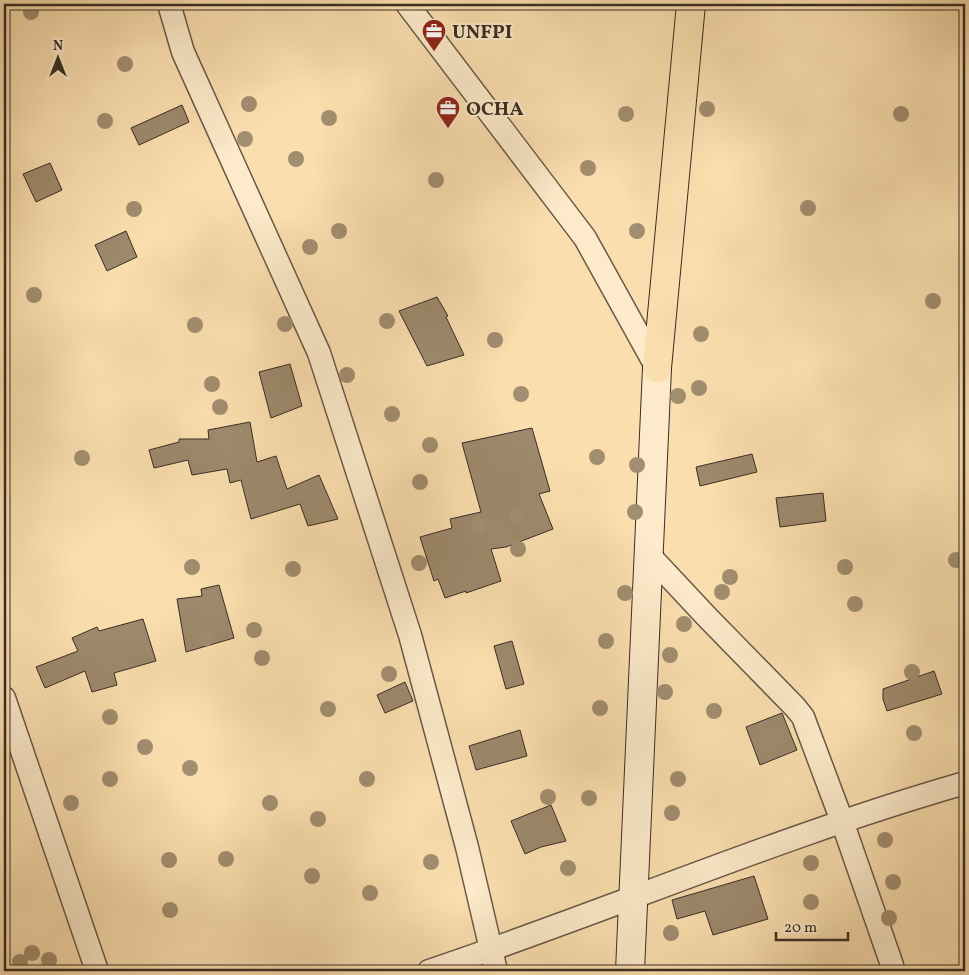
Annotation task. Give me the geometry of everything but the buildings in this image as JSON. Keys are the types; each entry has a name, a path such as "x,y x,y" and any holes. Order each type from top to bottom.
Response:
{"main road":[{"path":"630,971 657,368 691,4"}],"street":[{"path":"169,4 183,52 319,353 410,635 467,847 493,961"},
{"path":"407,4 585,238 657,368"},
{"path":"649,555 802,717 842,821 892,965 892,971"},
{"path":"4,698 97,971"},
{"path":"428,971 493,961 633,898 842,821 965,783"}],"place":[{"name":"UNFPI","path":"434,52"},
{"name":"OCHA","path":"448,129"}]}
